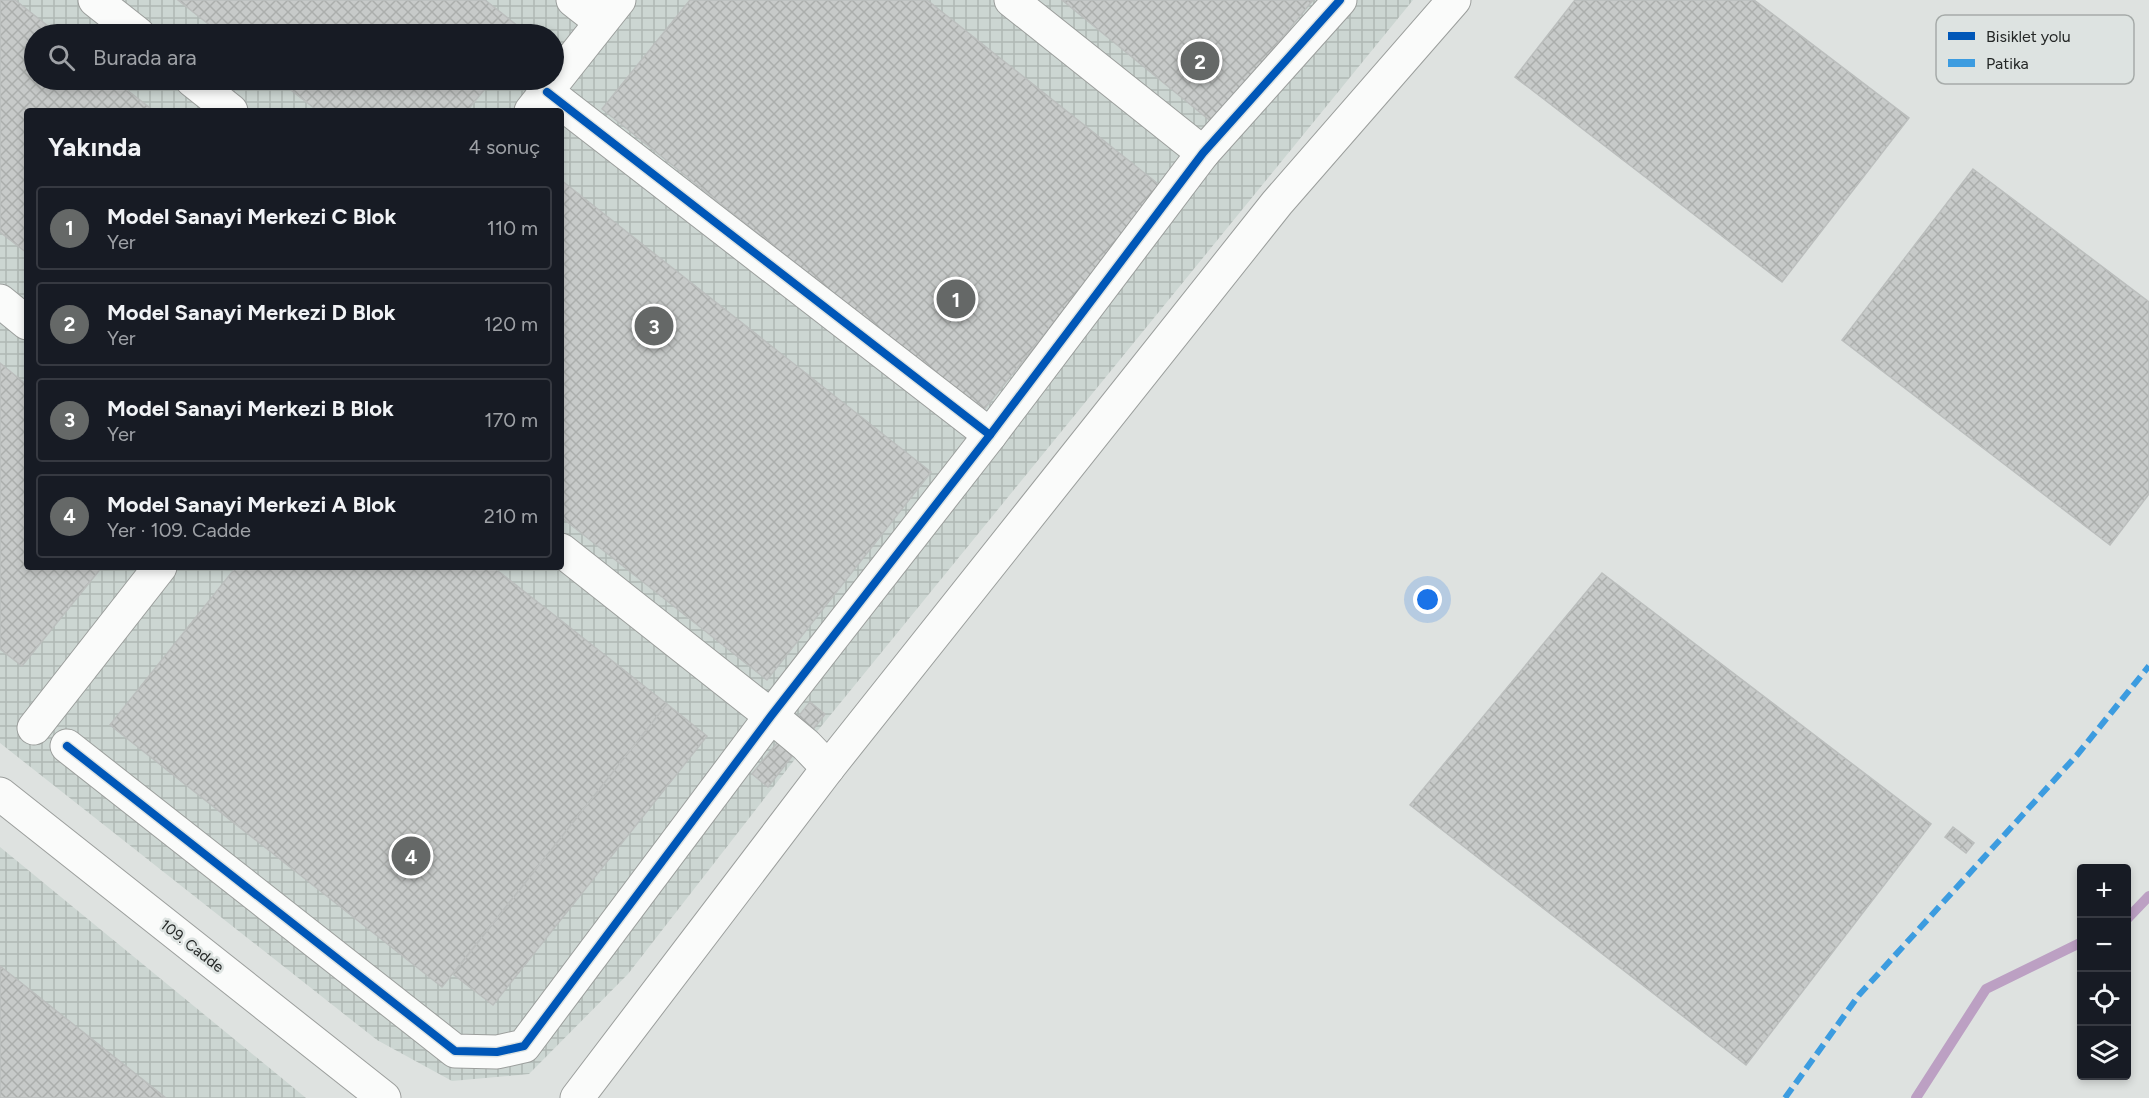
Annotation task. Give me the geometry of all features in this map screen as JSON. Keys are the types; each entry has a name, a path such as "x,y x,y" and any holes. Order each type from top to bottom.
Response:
{"street":[{"path":"95,0 125,24"},
{"path":"564,69 610,11 573,0"},
{"path":"1011,0 1203,153"},
{"path":"68,746 455,1051 497,1052 524,1046 771,716 990,435 1203,153 1340,0"},
{"path":"577,1098 828,768 1277,203 1454,0"},
{"path":"205,90 227,108"},
{"path":"564,120 990,435"},
{"path":"0,301 24,321"},
{"path":"564,552 771,716 806,745 828,768"},
{"path":"34,728 158,570"},
{"name":"109. Cadde","path":"0,794 384,1098"}],"shaded area":[{"path":"0,0 1413,0 806,745 628,974 529,1074 452,1081 377,1040 0,743"},
{"path":"0,847 306,1098 0,1098"}],"building":[{"path":"0,0 15,0 45,24 24,24 24,90 127,90 150,108 24,108 24,251 0,232"},
{"path":"178,0 485,0 515,24 208,24"},
{"path":"690,0 927,0 1162,187 982,412 602,109"},
{"path":"1062,0 1313,0 1213,123"},
{"path":"1575,0 1754,0 1909,118 1782,282 1515,77"},
{"path":"291,90 484,90 469,108 314,108"},
{"path":"1973,169 2149,302 2149,494 2110,545 1842,340"},
{"path":"564,182 931,472 767,680 564,519"},
{"path":"0,363 24,383 24,570 100,570 22,666 0,649"},
{"path":"234,570 497,570 667,704 442,987 110,725"},
{"path":"1602,573 1931,824 1746,1065 1410,805"},
{"path":"810,702 825,714 768,787 752,774"},
{"path":"667,704 707,736 493,1005 453,974"},
{"path":"1953,827 1974,843 1966,853 1945,837"},
{"path":"0,966 166,1098 0,1098"}],"waterway":[{"path":"2128,918 2149,896"},
{"path":"1916,1098 1986,989 2077,944"}],"marked path":[{"path":"1785,1098 1859,995 2077,755 2149,666"}],"cycle path":[{"path":"67,746 455,1051 497,1052 524,1046 771,716 990,435 1203,153 1340,0"},
{"path":"547,92 990,435"}],"place":[{"name":"Model Sanayi Merkezi D Blok","path":"1200,61"},
{"name":"Model Sanayi Merkezi C Blok","path":"956,299"},
{"name":"Model Sanayi Merkezi B Blok","path":"654,326"},
{"name":"Model Sanayi Merkezi A Blok","path":"411,856"}]}
